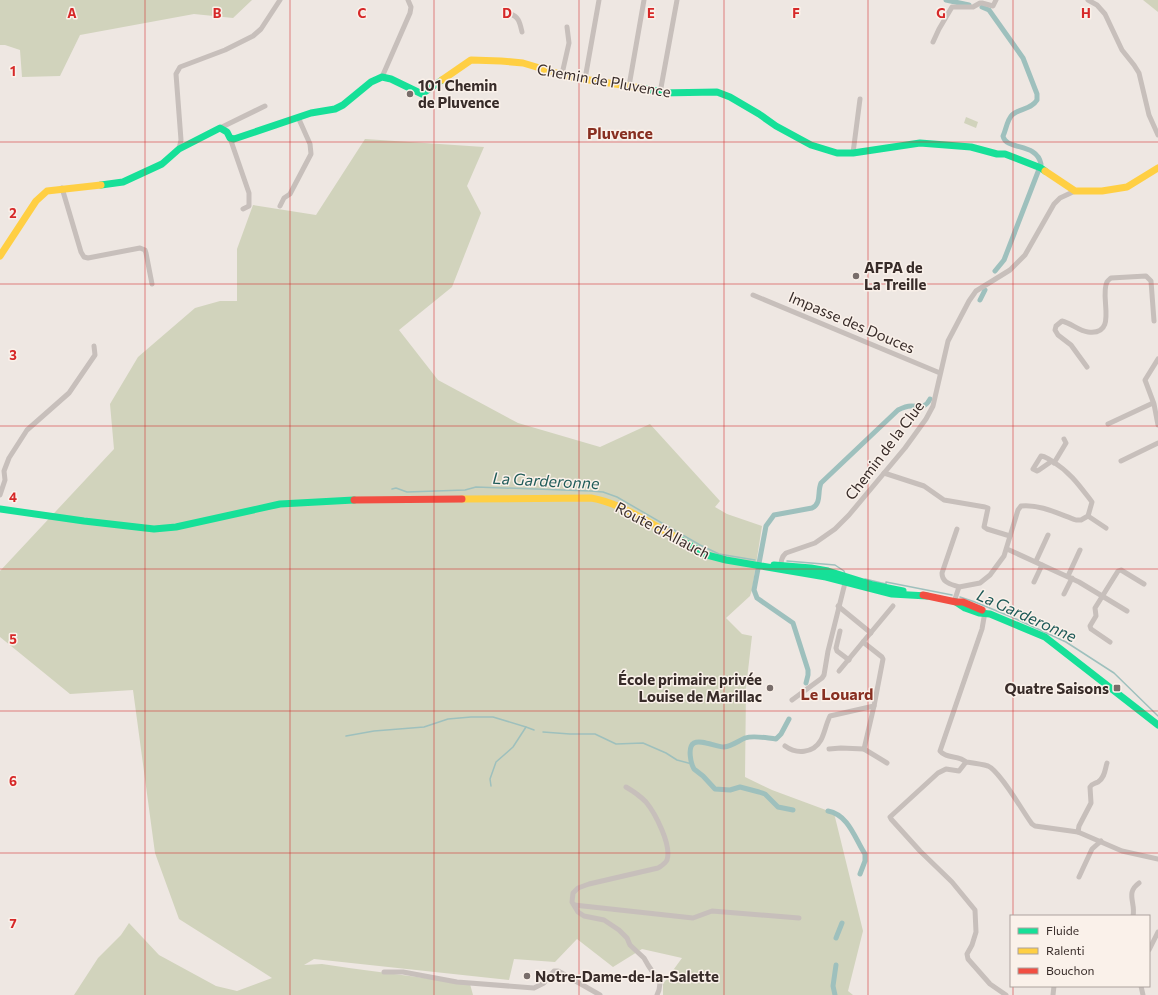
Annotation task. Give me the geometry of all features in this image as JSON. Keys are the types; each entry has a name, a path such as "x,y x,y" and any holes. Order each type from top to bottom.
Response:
{"street":[{"path":"179,149 181,140 176,74 180,68 226,50 253,36 261,29 280,0"},
{"path":"230,138 234,139 311,113 324,112 337,108 372,82 382,77 410,13 411,7 408,0"},
{"path":"585,79 599,0"},
{"path":"629,86 644,0"},
{"path":"660,93 677,0"},
{"path":"933,42 952,8 975,6 982,3 993,6 996,0"},
{"path":"1088,0 1097,5 1104,14 1122,50 1139,73 1149,115 1158,135"},
{"path":"510,14 514,15 519,20 522,32"},
{"path":"562,74 569,43 567,27"},
{"name":"Chemin de Pluvence","path":"382,77 394,80 422,94 463,64 471,60 501,61 523,63 536,68 570,76 657,91 660,93 717,92 730,96 776,126 811,145 837,153 853,153 920,143 950,145 1005,154 1039,167 1075,190"},
{"path":"853,153 860,99"},
{"path":"0,254 40,196 47,191 62,188 123,182 162,164 179,149 265,106"},
{"path":"280,206 284,198 290,194 311,154 310,144 298,117"},
{"path":"220,128 227,132 230,138 249,193 250,206 243,209"},
{"path":"1075,190 1102,191 1127,187 1158,168"},
{"path":"62,188 84,257 88,258 140,248 143,249 146,253 152,284"},
{"name":"Chemin de la Clue","path":"781,568 783,556 786,553 815,543 835,529 849,515 926,419 935,400 948,341 968,301 982,286 1002,275 1018,263 1025,255 1054,204 1060,198 1075,190"},
{"path":"1087,368 1071,345 1058,335 1055,330 1058,324 1062,321 1068,322 1088,332 1100,330 1106,321 1105,287 1107,281 1111,278 1146,276 1150,281 1155,302 1154,321"},
{"name":"Impasse des Douces","path":"753,295 940,373"},
{"path":"0,495 4,480 4,471 9,458 28,430 69,393 95,355 94,346"},
{"path":"1158,359 1145,380 1153,403 1158,425"},
{"path":"1108,424 1153,403"},
{"path":"957,529 942,573 942,578 945,582 959,587 976,584 984,580 999,562 1007,549 1018,510 1021,506 1041,508 1076,520 1081,520 1088,516 1092,502 1073,477 1054,463 1066,444 1064,439"},
{"path":"1121,461 1158,443"},
{"path":"884,473 924,486 944,500 985,506 988,508 984,527 1010,536"},
{"name":"Route d'Allauch","path":"0,509 154,529 176,527 280,504 390,499 591,498 611,503 707,555 758,566 828,571 845,579 872,587 955,602 970,610 979,613 985,612 1045,638 1158,725"},
{"path":"1088,516 1106,528"},
{"path":"1036,561 1048,535"},
{"path":"1007,549 1070,577 1127,611"},
{"path":"1064,594 1080,550"},
{"path":"1034,582 1042,565"},
{"path":"1110,642 1091,629 1090,626 1096,616 1095,608 1102,596 1118,571 1121,570 1144,584"},
{"path":"792,700 824,675 828,651 845,579"},
{"path":"955,602 959,587"},
{"path":"838,606 871,633"},
{"path":"840,672 892,606"},
{"path":"985,612 982,629 940,751 945,755 964,759 966,762 992,768 1001,778 1032,824 1035,826 1078,832 1100,841 1107,846 1158,859"},
{"path":"840,631 836,648 837,651 849,660"},
{"path":"864,642 883,659 864,749"},
{"path":"785,746 796,752 802,752 813,748 822,738 830,716 874,706"},
{"path":"829,750 841,748 864,749 887,763"},
{"path":"966,762 959,771 946,769 938,773 890,817 920,851 952,882 975,910 976,932 972,945 967,954 968,959 990,984 1006,995"},
{"path":"1078,832 1079,826 1091,803 1090,787 1092,784 1101,779 1106,763"},
{"path":"626,787 646,802 653,812 664,835 668,853 666,860 663,865 658,868 589,884 578,888 573,893 572,902 578,912 584,916 604,920 619,930 627,938 630,945 644,958 660,982 657,995"},
{"path":"1080,877 1092,849 1100,841"},
{"path":"1133,915 1134,904 1131,893 1134,886 1139,883"},
{"path":"574,905 693,918 712,911 799,918"},
{"path":"1151,943 1158,932"},
{"path":"384,972 403,972 457,982 534,988 544,983 554,971 558,971 600,995"}],"green space":[{"path":"0,0 252,0 233,18 194,14 80,35 60,76 22,77 20,50 5,45 0,45"},
{"path":"1143,0 1158,0 1158,12"},
{"path":"966,117 978,122 976,128 964,123"},
{"path":"365,139 484,147 467,186 481,213 452,287 399,330 438,380 518,423 600,447 650,424 720,501 715,507 727,514 762,526 750,596 726,618 742,634 752,636 746,688 745,777 772,790 834,813 863,931 848,991 853,995 663,995 663,984 682,958 642,949 613,967 577,939 555,962 514,959 509,980 314,959 304,965 322,964 470,984 473,995 74,995 98,958 121,935 129,923 159,955 216,986 237,991 272,978 179,919 155,853 133,690 70,694 0,637 0,571 114,449 110,404 138,357 195,308 220,301 237,301 237,249 253,205 316,215"}],"waterway":[{"path":"946,0 969,5"},
{"path":"982,7 989,10 1023,58 1037,94 1037,100 1032,106 1018,111 1010,117 1003,136 1005,141 1010,144 1034,152 1041,164 1004,260 995,271"},
{"path":"980,300 985,290"},
{"path":"806,683 808,670 793,623 757,598 754,590 766,526 774,515 812,508 815,506 818,500 821,483 898,410 907,406 924,406 930,399"},
{"name":"La Garderonne","path":"392,489 396,488 407,492 465,490 476,487 603,492 617,497 700,545 719,554 755,560"},
{"name":"La Garderonne","path":"787,561 835,565 844,571 845,574"},
{"name":"La Garderonne","path":"865,579 952,595"},
{"name":"La Garderonne","path":"960,597 1014,618 1066,642 1114,673 1158,716"},
{"path":"346,736 374,731 424,727 448,719 471,717 493,717 526,727"},
{"path":"789,719 781,734 776,739 749,737 730,746 724,747 697,742 692,745 690,756 694,769 715,789 730,790 740,787 759,792 765,794 778,807 793,810"},
{"path":"491,786 490,779 496,762 513,747 526,727 534,730"},
{"path":"543,732 595,734 616,744 643,743 666,753 677,760 692,764"},
{"path":"828,811 835,813 846,822 851,828 865,854 865,861 860,874"},
{"path":"836,938 842,923"},
{"path":"835,995 833,986 836,965"}],"traffic: fast":[{"path":"101,185 123,182 162,164 179,149 220,128 227,132 230,138 234,139 311,113 335,109 343,105 371,82 382,77 391,79 422,94 442,80"},
{"path":"641,88 660,93 717,92 730,97 776,126 811,145 837,153 853,153 920,143 971,147 997,154 1005,154 1045,171"},
{"path":"0,509 154,529 176,527 280,504 354,500"},
{"path":"674,536 707,555 726,560 826,577 892,594 927,596"},
{"path":"774,565 828,571 873,585 903,591"},
{"path":"956,602 965,608 979,613 990,614 1045,637 1158,725"}],"traffic: slow":[{"path":"442,80 471,60 501,61 523,63 570,77 641,88"},
{"path":"1045,171 1075,191 1102,191 1127,187 1158,168"},
{"path":"0,256 36,201 47,191 101,185"},
{"path":"462,499 591,498 613,504 674,536"}],"traffic: jam":[{"path":"354,500 462,499"},
{"path":"923,595 956,602 963,602 982,610"}],"place":[{"name":"101 Chemin de Pluvence","path":"410,94"},
{"name":"AFPA de La Treille","path":"856,276"},
{"name":"École primaire privée Louise de Marillac","path":"770,688"},
{"name":"Quatre Saisons","path":"1117,688"},
{"name":"Notre-Dame-de-la-Salette","path":"527,976"}],"district":[{"name":"Pluvence","path":"620,132"},
{"name":"Le Louard","path":"837,693"}]}
